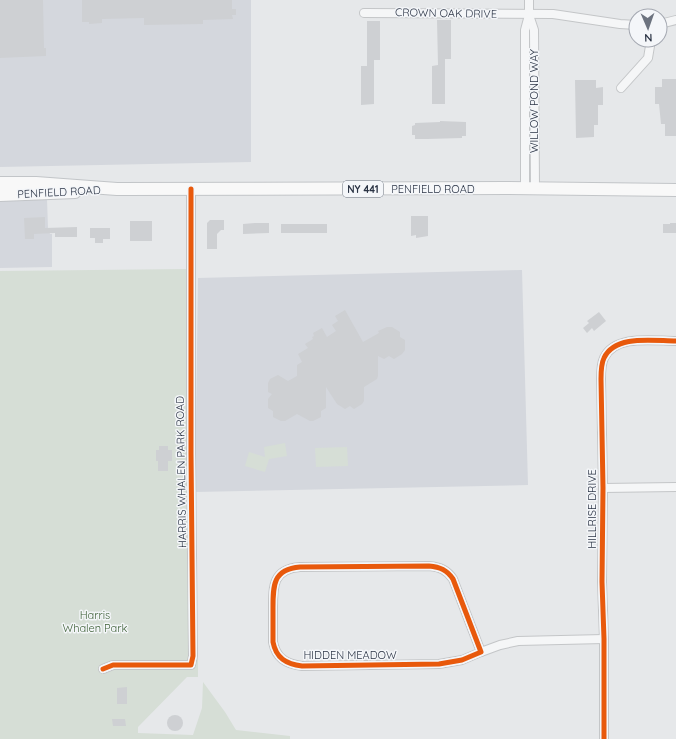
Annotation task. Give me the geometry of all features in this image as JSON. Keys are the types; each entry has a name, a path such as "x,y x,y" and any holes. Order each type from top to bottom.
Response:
{"main road":[{"name":"PENFIELD ROAD","path":"0,183 36,183 117,189 530,188 676,190"},
{"name":"PENFIELD ROAD","path":"0,196 117,189"}],"street":[{"name":"WILLOW POND WAY","path":"529,0 529,15 534,30 530,188"},
{"name":"CROWN OAK DRIVE","path":"364,13 529,15"},
{"path":"529,15 553,14 628,24"},
{"path":"621,88 648,58 650,48"},
{"name":"HARRIS WHALEN PARK ROAD","path":"104,669 113,665 191,665 193,656 190,308 191,189"},
{"name":"HILLRISE DRIVE","path":"604,739 601,379 604,358 613,347 626,342 676,341"},
{"path":"603,488 676,487"},
{"name":"HIDDEN MEADOW","path":"481,652 453,579 448,573 437,566 293,568 281,574 274,583 273,642 281,659 294,665 439,664 456,661 481,652 500,645 518,641 604,639"}],"shaded area":[{"path":"0,0 251,0 251,162 0,167"},
{"path":"47,199 48,228 50,234 52,234 52,267 0,268 0,200"},
{"path":"522,270 528,485 195,492 198,278"}],"green space":[{"name":"Harris Whalen Park","path":"186,269 190,653 198,653 198,677 187,677 138,727 138,733 193,735 202,708 203,682 236,730 290,736 290,739 0,739 0,271"},
{"path":"285,443 287,456 269,459 265,472 245,466 249,452 265,457 264,447"},
{"path":"347,447 348,466 316,467 315,448"}],"building":[{"path":"0,0 43,0 44,48 46,48 46,56 0,58"},
{"path":"82,0 232,0 232,9 236,9 236,15 232,15 233,19 203,20 203,24 144,25 144,18 102,19 102,23 89,24 89,22 82,22"},
{"path":"437,20 451,20 451,59 445,59 445,104 432,104 432,66 438,65"},
{"path":"367,21 380,21 380,60 374,60 374,104 361,105 361,66 367,66"},
{"path":"662,79 676,79 676,136 665,136 665,124 661,124 659,104 655,104 655,87 662,87"},
{"path":"575,80 596,80 596,88 603,87 603,105 598,105 598,125 594,125 594,137 576,138"},
{"path":"440,121 466,122 466,136 462,136 462,138 415,139 415,135 412,135 412,126 415,125 415,123"},
{"path":"411,216 428,216 428,236 416,238 416,235 411,236"},
{"path":"45,217 45,228 77,227 77,237 55,237 55,233 34,234 34,239 25,239 24,218"},
{"path":"210,220 224,220 224,230 221,230 217,234 217,249 207,249 207,223"},
{"path":"130,221 152,221 152,241 130,241"},
{"path":"269,223 269,233 243,234 243,224"},
{"path":"676,223 676,233 663,233 663,224"},
{"path":"281,224 327,224 327,233 281,233"},
{"path":"90,228 110,228 110,239 103,239 103,243 95,243 95,238 90,238"},
{"path":"345,310 363,342 379,333 378,331 387,327 392,327 400,332 400,337 405,340 405,350 394,359 389,356 384,359 378,356 377,379 364,387 364,401 354,409 350,406 345,409 337,404 326,387 326,408 321,411 321,417 310,421 297,414 285,421 281,421 273,417 273,411 268,408 268,399 272,394 268,392 268,383 270,379 278,375 288,381 297,376 297,365 302,362 298,354 308,348 305,344 313,339 313,333 322,328 327,337 336,331 332,325 338,321 335,316"},
{"path":"599,312 606,321 594,331 592,328 587,333 583,328 589,323 587,321"},
{"path":"159,446 168,446 168,450 172,450 172,461 168,461 168,471 158,471 156,450 159,450"},
{"path":"127,687 127,704 117,704 117,688"},
{"path":"175,715 182,720 183,723 178,730 175,731 168,726 167,723 172,716"},
{"path":"112,719 125,719 126,726 113,726"}],"cycle path":[{"path":"103,669 113,665 191,665 193,656 191,189"},
{"path":"604,739 602,365 609,350 626,342 636,340 676,341"},
{"path":"429,566 437,567 443,570 453,579 481,652 462,660 439,664 302,666 287,662 279,656 274,648 273,594 276,581 279,575 284,571 291,568 300,567 429,566"}]}
